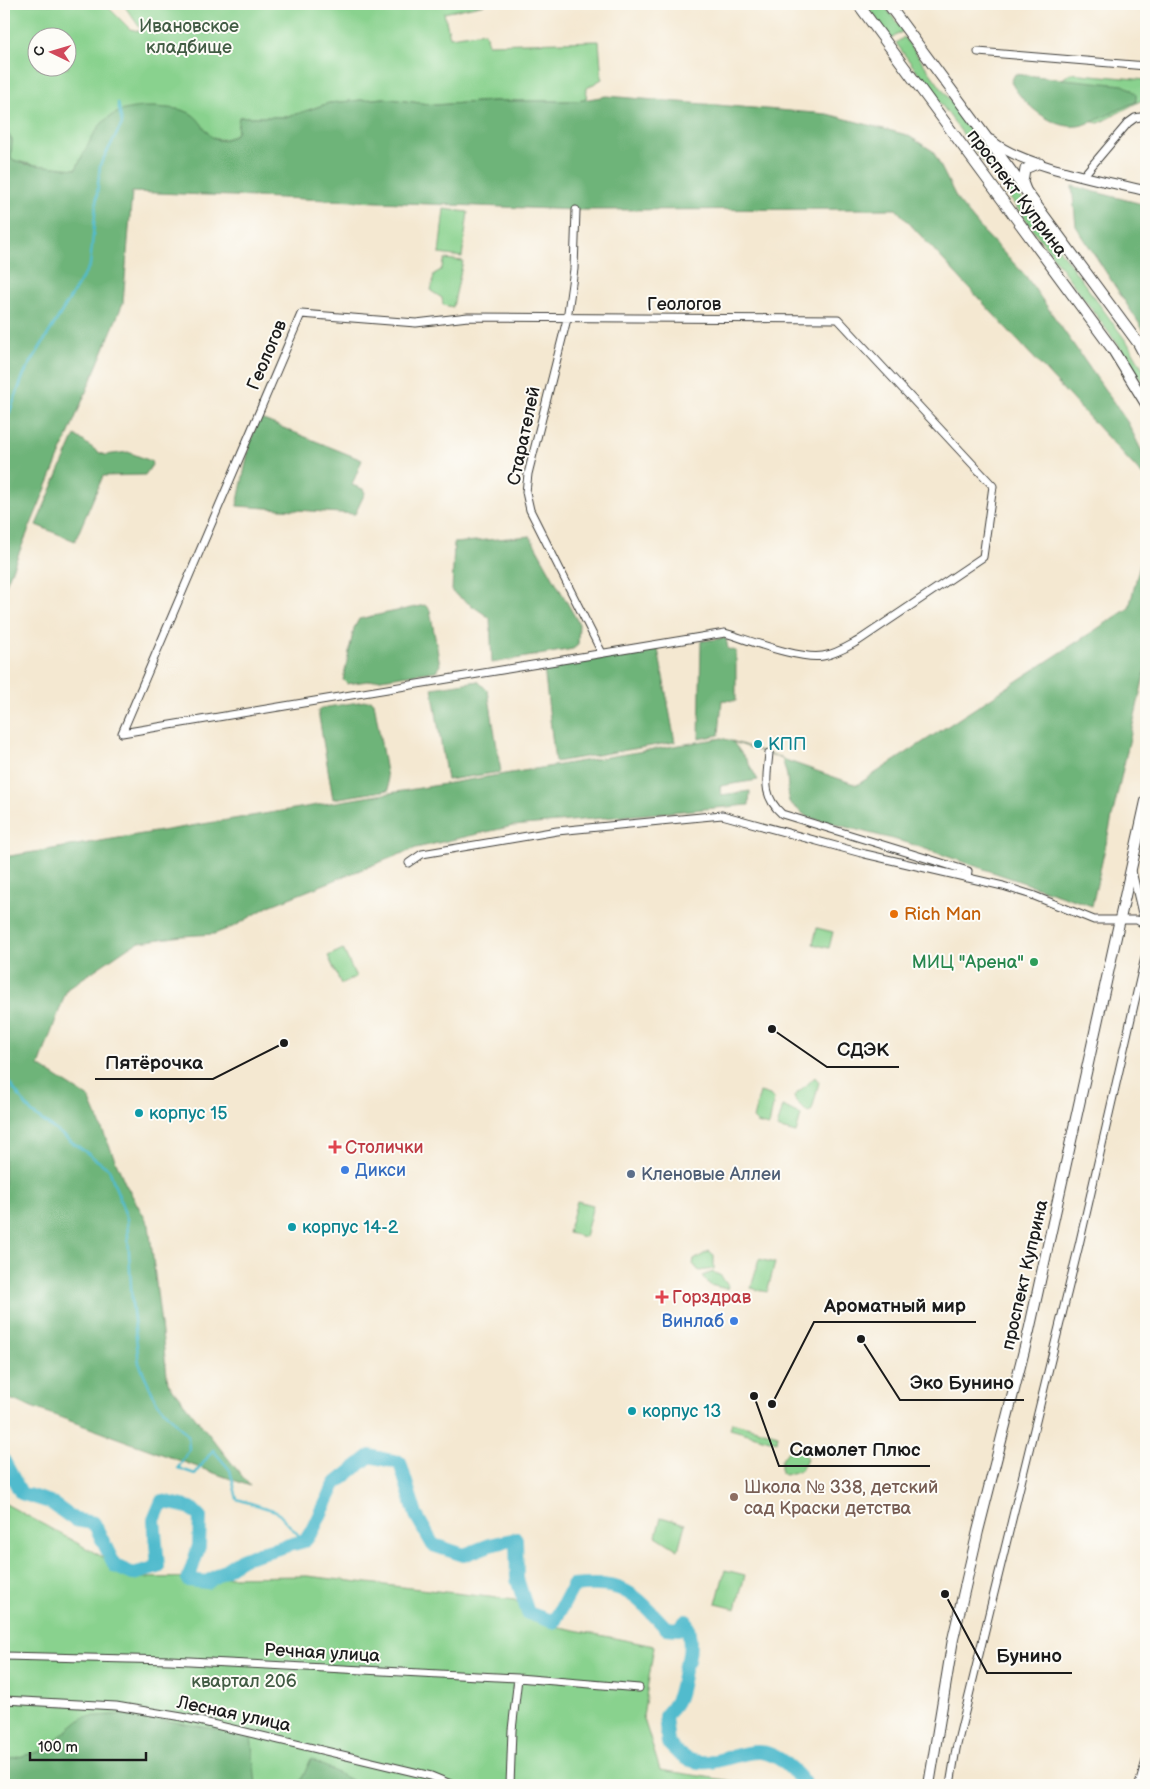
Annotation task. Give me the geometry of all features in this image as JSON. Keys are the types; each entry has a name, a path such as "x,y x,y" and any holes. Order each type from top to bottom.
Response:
{"main road":[{"name":"проспект Куприна","path":"858,4 1113,350 1146,404"},
{"name":"проспект Куприна","path":"888,4 1138,343 1146,358"},
{"name":"проспект Куприна","path":"929,1785 953,1639 978,1531 1029,1332 1146,801"}],"street":[{"path":"978,52 1146,66"},
{"path":"1084,175 1128,123 1135,118 1146,116"},
{"path":"982,132 1010,153 1040,163 1146,191"},
{"path":"1026,190 1024,182 1025,169 1040,163"},
{"name":"Старателей","path":"576,210 574,269 567,319 528,474 526,492 530,510 602,654"},
{"name":"Геологов","path":"301,314 416,323 468,317 838,319 993,486 983,557 858,641 837,652 821,657 802,655 725,633 602,654 122,733 301,314"},
{"path":"769,753 767,794 771,804 782,814 968,871 967,878"},
{"path":"409,863 422,854 557,831 722,815 865,854 1032,894 1094,920 1137,920 1146,927"},
{"path":"1131,868 1146,927"},
{"path":"950,1785 956,1749 1079,1245 1146,953"},
{"name":"Речная улица","path":"4,1656 170,1660 518,1678 639,1688"},
{"path":"510,1785 512,1730 518,1678"},
{"name":"Лесная улица","path":"4,1700 116,1706 182,1717 431,1776 453,1785"},
{"path":"1139,1785 1146,1761"}],"green space":[{"name":"Ивановское кладбище","path":"4,4 105,4 130,29 143,32 123,4 485,4 444,13 450,37 485,32 488,44 599,41 602,79 587,88 586,100 492,101 435,105 384,98 329,103 288,117 239,117 237,133 224,139 209,137 88,145 76,169 43,166 10,159 12,140 8,134 4,134"},
{"path":"865,4 883,4 903,31 891,39"},
{"path":"904,37 1129,345 1146,374 1146,388 1121,349 896,43"},
{"path":"1070,73 1146,80 1146,98 1099,123 1092,122 1073,109 1052,87"},
{"path":"1015,74 1123,85 1131,89 1136,95 1136,102 1083,125 1062,125 1041,115 1023,99 1011,82"},
{"path":"606,96 827,114 907,135 933,151 958,201 983,231 1025,275 1128,423 1146,460 1146,479 896,209 576,210 132,192 123,303 4,589 4,134 8,134 12,140 11,159 25,164 76,169 90,141 104,122 112,115 123,110 137,108 155,107 185,111 198,120 210,136 221,140 237,133 239,117 288,117 329,103 384,98 435,105 492,101 577,101"},
{"path":"1072,186 1146,205 1146,334 1076,226"},
{"path":"444,209 468,212 462,257 439,254"},
{"path":"445,259 463,261 453,307 443,305 442,298 431,291 434,274 441,270"},
{"path":"259,418 362,460 352,485 363,489 365,493 355,514 237,506 250,443"},
{"path":"75,435 105,455 128,452 151,461 152,465 145,475 103,476 75,541 36,525"},
{"path":"530,536 579,624 578,645 573,649 492,663 490,618 452,592 454,543"},
{"path":"1146,540 1146,667 1092,906 908,843 807,817 789,802 787,776 782,759 857,785 1129,608"},
{"path":"425,605 430,610 440,665 436,671 347,684 343,680 354,628 359,619"},
{"path":"726,638 728,649 736,651 736,701 722,700 719,735 699,739 701,641"},
{"path":"658,649 675,742 555,762 544,668"},
{"path":"478,681 488,691 501,772 447,780 432,688"},
{"path":"371,700 374,702 389,790 333,799 318,711 321,708"},
{"path":"722,738 733,742 746,759 758,780 720,786 721,795 750,791 749,805 513,826 416,848 269,906 235,926 214,934 140,942 127,948 67,989 39,1066 89,1098 125,1183 149,1225 168,1383 250,1486 4,1397 4,857"},
{"path":"732,741 782,759 733,742"},
{"path":"817,928 833,932 829,948 813,944"},
{"path":"343,949 356,977 341,984 328,956"},
{"path":"815,1077 819,1082 812,1110 808,1113 795,1100 794,1096"},
{"path":"760,1092 770,1095 774,1100 769,1126 757,1123 753,1119"},
{"path":"783,1106 801,1115 796,1133 777,1128"},
{"path":"577,1201 593,1205 585,1237 568,1233"},
{"path":"709,1251 714,1255 714,1269 699,1271 693,1264 694,1260"},
{"path":"759,1259 775,1263 767,1292 751,1288"},
{"path":"713,1272 721,1276 728,1286 727,1289 710,1285 702,1276"},
{"path":"732,1422 778,1435 777,1442 730,1429"},
{"path":"791,1448 803,1451 807,1459 801,1470 785,1475 781,1473 781,1460"},
{"name":"квартал 206","path":"4,1503 141,1578 307,1576 515,1600 535,1622 654,1646 643,1716 660,1770 759,1785 348,1785 308,1766 304,1785 120,1785 4,1769"},
{"path":"661,1517 685,1524 678,1550 656,1536"},
{"path":"725,1570 745,1575 736,1609 716,1604"},
{"path":"127,1714 251,1735 256,1785 4,1785 6,1760 42,1751 84,1717"},
{"path":"311,1759 360,1785 299,1785"}],"waterway":[{"path":"4,427 24,374 90,265 100,165 122,124 118,103"},
{"path":"4,1076 32,1113 109,1169 127,1219 132,1303 139,1363 156,1401 188,1436 189,1450 178,1468 195,1474 213,1450 230,1470 237,1499 276,1511 304,1541"},
{"path":"4,1461 21,1493 50,1502 75,1520 94,1523 115,1566 133,1574 158,1567 154,1520 162,1501 191,1508 200,1517 199,1546 188,1580 207,1582 243,1558 304,1541 313,1530 335,1484 370,1456 400,1463 416,1515 433,1545 464,1555 490,1545 516,1539 517,1579 528,1613 554,1622 573,1586 604,1585 626,1592 636,1598 666,1628 678,1629 686,1621 690,1640 689,1655 684,1667 679,1695 665,1716 668,1743 683,1757 699,1762 712,1762 751,1752 763,1753 776,1757 797,1774 805,1785"}],"place":[{"name":"КПП","path":"758,744"},
{"name":"Rich Man","path":"894,914"},
{"name":"МИЦ \"Арена\"","path":"1034,962"},
{"name":"СДЭК","path":"772,1029"},
{"name":"Пятёрочка","path":"284,1043"},
{"name":"корпус 15","path":"139,1113"},
{"name":"Столички","path":"335,1147"},
{"name":"Дикси","path":"345,1170"},
{"name":"Кленовые Аллеи","path":"631,1174"},
{"name":"корпус 14-2","path":"292,1227"},
{"name":"Горздрав","path":"662,1297"},
{"name":"Винлаб","path":"734,1321"},
{"name":"Эко Бунино","path":"861,1339"},
{"name":"Самолет Плюс","path":"754,1396"},
{"name":"Ароматный мир","path":"772,1404"},
{"name":"корпус 13","path":"632,1411"},
{"name":"Школа № 338, детский сад Краски детства","path":"734,1497"},
{"name":"Бунино","path":"945,1594"}]}
